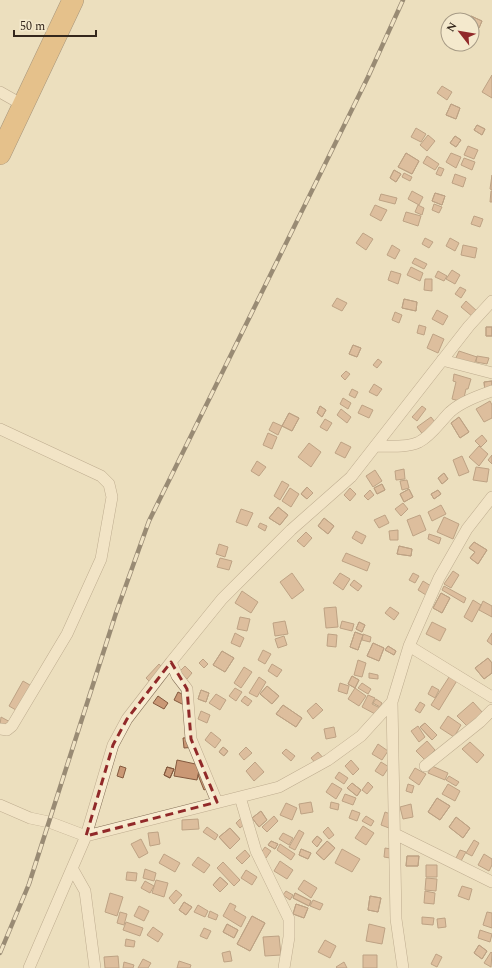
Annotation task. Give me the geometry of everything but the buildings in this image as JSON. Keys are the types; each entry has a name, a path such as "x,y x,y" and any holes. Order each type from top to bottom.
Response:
{"highway":[{"path":"0,154 73,0"}],"street":[{"path":"0,92 23,105"},
{"path":"29,968 86,836 113,745 127,719 222,599 291,530 351,477 469,326 492,301"},
{"path":"442,360 492,373"},
{"path":"375,446 400,446 418,443 428,435 451,411 475,398 492,392"},
{"path":"0,429 101,476 109,484 112,497 100,559 67,634 12,726 7,730 0,729"},
{"path":"403,968 396,919 392,702 409,646 439,578 467,529 492,497"},
{"path":"409,646 492,697"},
{"path":"171,662 177,676 187,689 191,739 217,802"},
{"path":"0,806 30,818 49,822 86,836 139,824 217,802 279,787 328,760 361,736 392,702"},
{"path":"425,766 480,722 492,710"},
{"path":"240,797 256,851 289,920 284,968"},
{"path":"395,834 492,882"},
{"path":"72,868 85,891 95,968"}],"highlighted area":[{"path":"171,662 187,689 191,739 217,802 86,836 113,745 127,719"}],"railway":[{"path":"0,953 29,884 116,613 149,521 368,77 403,0"}]}
